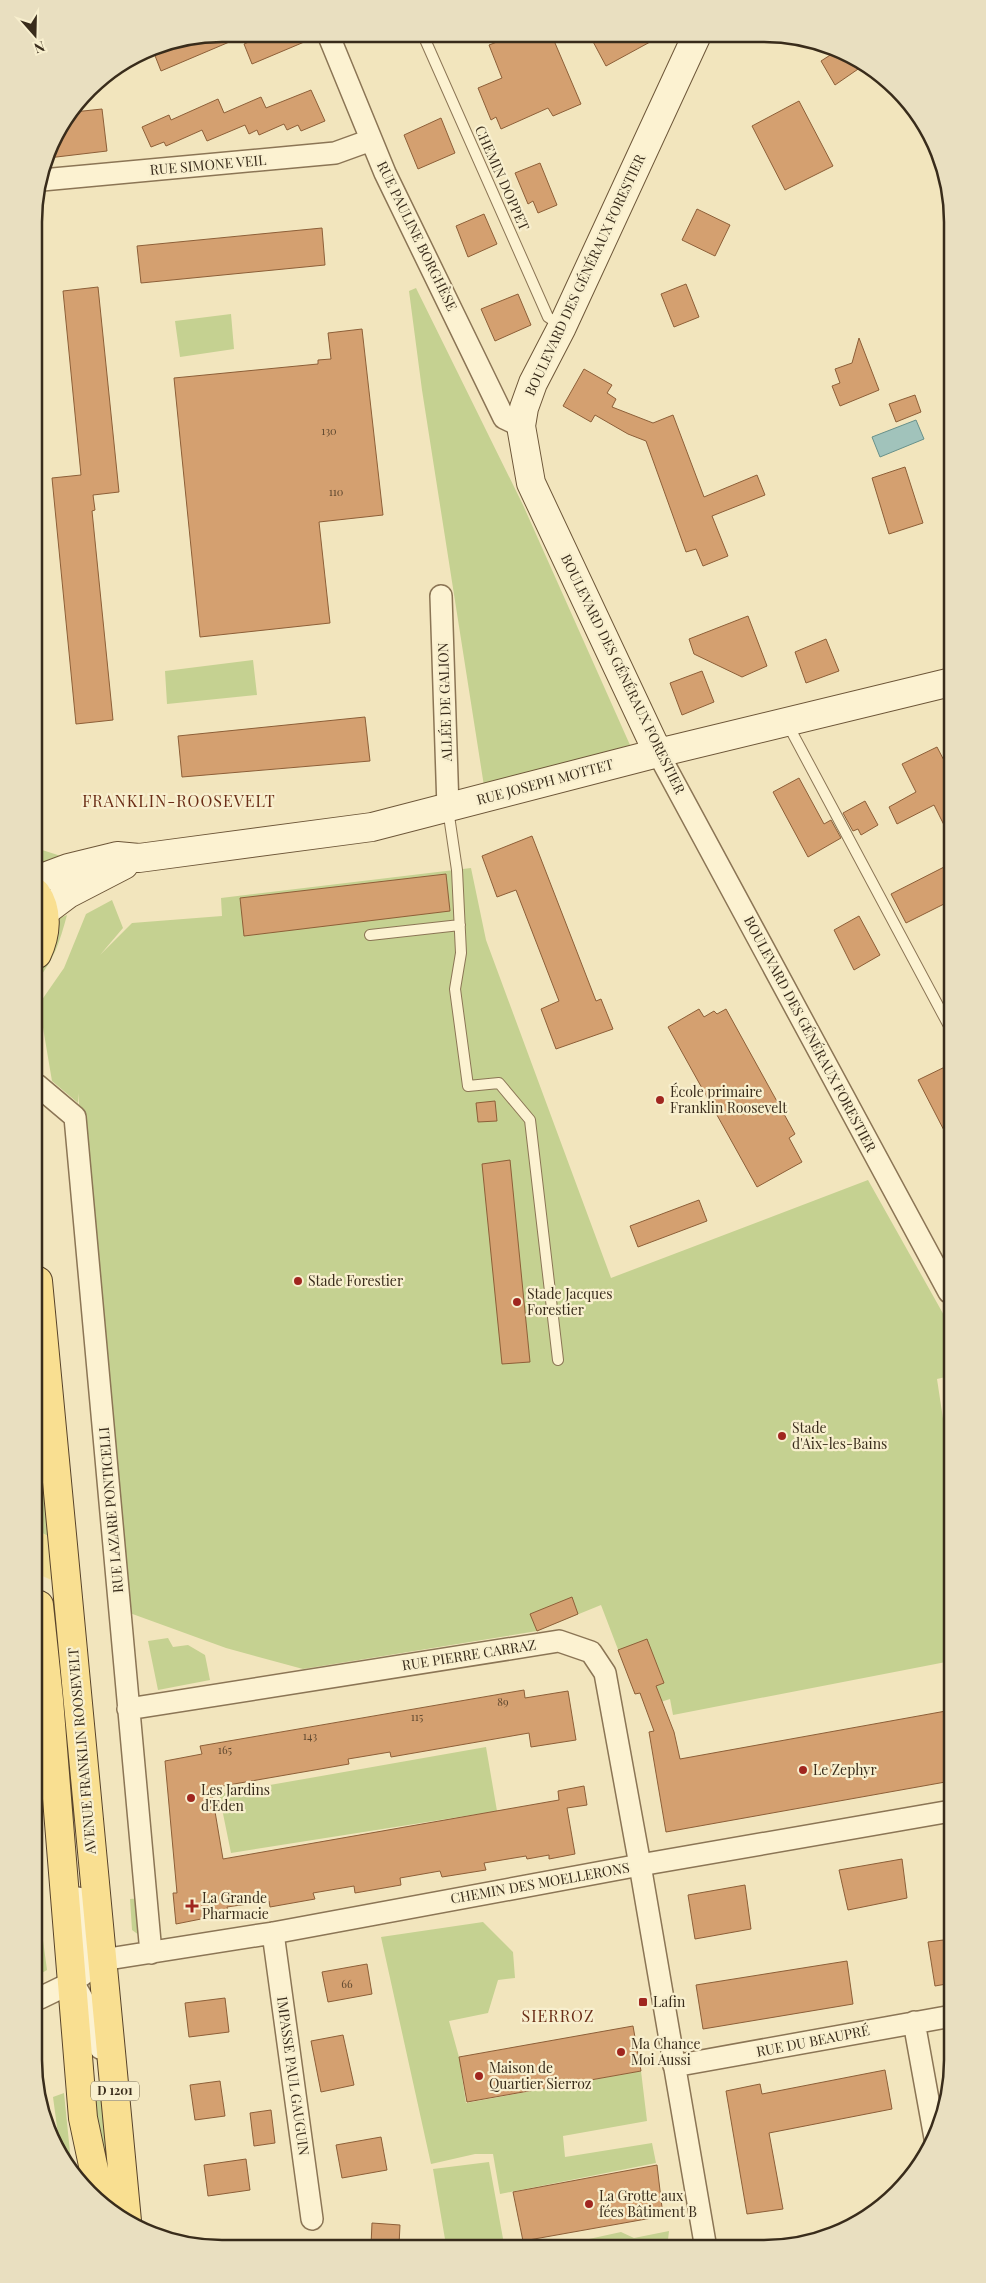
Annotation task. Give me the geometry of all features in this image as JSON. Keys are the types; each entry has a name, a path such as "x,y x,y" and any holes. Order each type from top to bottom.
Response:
{"main road":[{"path":"42,913 45,929 42,945"},
{"name":"AVENUE FRANKLIN ROOSEVELT","path":"42,1323 126,2212"},
{"name":"AVENUE FRANKLIN ROOSEVELT","path":"42,1664 57,1801 83,2118 98,2191"}],"street":[{"name":"RUE PAULINE BORGHÈSE","path":"331,42 385,173 504,418 521,426"},
{"name":"BOULEVARD DES GÉNÉRAUX FORESTIER","path":"689,42 562,327 533,382 524,408 521,426 531,483 658,753 944,1283"},
{"name":"RUE SIMONE VEIL","path":"48,179 335,153 371,140"},
{"name":"ALLÉE DE GALION","path":"441,596 448,808"},
{"name":"RUE JOSEPH MOTTET","path":"42,878 68,868 117,856 139,858 372,827 658,753 944,686"},
{"name":"RUE JOSEPH MOTTET","path":"42,901 68,894 139,858"},
{"name":"RUE LAZARE PONTICELLI","path":"42,1088 75,1117 151,1953"},
{"name":"RUE PIERRE CARRAZ","path":"128,1709 559,1642 591,1652 605,1673 674,2066 701,2240"},
{"path":"42,1997 73,1982 102,1960 84,1952 70,1824 57,1801"},
{"name":"CHEMIN DES MOELLERONS","path":"102,1960 274,1933 640,1865 944,1812"},
{"name":"IMPASSE PAUL GAUGUIN","path":"274,1933 312,2218"},
{"path":"73,1982 97,2025 103,2080 115,2092"},
{"name":"RUE DU BEAUPRÉ","path":"674,2066 944,2017"},
{"path":"914,2022 932,2123"}],"lane":[{"name":"CHEMIN DOPPET","path":"426,42 548,317 562,327"},
{"path":"786,722 944,1017"},
{"path":"448,808 457,870 460,925 461,953 455,989 468,1086 499,1083 530,1120 558,1360"},
{"path":"370,935 460,925"}],"green space":[{"path":"416,288 523,505 630,745 484,786 422,390 409,291"},
{"path":"231,314 234,349 180,357 175,321"},
{"path":"253,660 257,695 167,704 165,671"},
{"path":"42,850 64,857 45,867 42,866"},
{"name":"Stade Jacques Forestier","path":"471,868 486,940 611,1278 868,1180 944,1315 944,1377 937,1379 944,1425 944,1662 673,1715 670,1699 645,1707 640,1693 635,1694 601,1605 537,1631 303,1669 226,1648 127,1612 78,1093 78,1103 52,1081 42,1022 42,1000 64,968 86,914 112,900 123,928 100,955 132,923 222,916 221,898"},
{"path":"67,915 56,950 42,974 42,958 56,934 60,918"},
{"path":"42,1488 46,1490 50,1537 42,1533"},
{"path":"168,1638 173,1647 188,1645 205,1655 210,1680 158,1690 148,1641"},
{"path":"486,1747 497,1811 231,1853 219,1794"},
{"path":"142,1898 142,1934 139,1935 132,1930 130,1899"},
{"path":"483,1922 513,1952 515,1978 498,1980 488,2013 449,2021 459,2057 466,2103 641,2071 647,2121 563,2136 565,2157 652,2143 656,2163 500,2194 493,2154 475,2154 431,2164 381,1937"},
{"path":"42,1933 47,1970 42,1973"},
{"path":"90,2025 95,2086 110,2109 114,2203 106,2197 90,2095"},
{"path":"64,2093 70,2156 58,2133 53,2097"},
{"path":"489,2162 503,2240 445,2240 433,2169"},
{"path":"669,2231 668,2240 584,2240 621,2232 634,2238"}],"sand":[{"path":"42,1533 50,1537 54,1581 42,1576"}],"water":[{"path":"916,420 924,439 880,457 872,437"}],"building":[{"path":"229,42 161,71 155,56 188,46"},
{"path":"249,42 304,42 252,64 244,44"},
{"path":"497,42 555,42 581,104 553,116 548,108 501,129 496,117 491,120 478,88 502,78 489,45"},
{"path":"593,42 650,42 606,66"},
{"path":"830,55 857,70 835,85 821,61"},
{"path":"311,90 325,121 301,131 298,125 287,130 284,124 259,135 257,130 249,134 245,125 207,141 202,130 166,146 164,142 151,147 142,127 169,115 171,120 218,99 224,113 261,97 266,108"},
{"path":"799,101 833,166 785,190 752,126"},
{"path":"102,109 107,151 55,157 61,143 81,111"},
{"path":"441,118 455,153 418,169 404,135"},
{"path":"540,163 557,205 538,213 533,201 528,204 515,173"},
{"path":"697,209 730,225 715,256 682,240"},
{"path":"484,214 497,244 468,257 456,226"},
{"path":"322,228 325,265 141,283 137,246"},
{"path":"686,284 699,317 674,327 661,294"},
{"path":"98,287 119,492 93,495 95,510 92,511 113,720 76,724 52,478 81,475 63,291"},
{"path":"518,294 531,325 495,341 481,309"},
{"path":"362,329 383,515 319,522 330,623 200,637 174,378 318,364 318,360 331,359 328,333"},
{"path":"859,338 879,390 840,406 832,386 840,383 835,369 852,363"},
{"path":"584,369 612,385 607,393 616,399 612,407 653,423 673,415 704,497 757,475 765,495 712,516 728,556 703,566 696,549 686,552 646,441 628,434 595,415 591,422 563,406"},
{"path":"915,395 921,412 896,422 889,404"},
{"path":"905,467 923,523 889,534 872,478"},
{"path":"748,616 767,666 742,677 694,654 689,639"},
{"path":"826,639 839,671 806,683 795,652"},
{"path":"702,671 714,702 682,715 670,683"},
{"path":"365,717 370,761 182,777 178,736"},
{"path":"937,747 944,760 944,825 934,805 897,824 889,807 916,792 902,764"},
{"path":"799,778 824,824 831,820 841,838 808,857 773,792"},
{"path":"865,801 878,825 861,835 858,829 853,831 843,813"},
{"path":"532,836 596,1001 601,999 613,1029 556,1049 541,1009 559,1001 516,890 497,897 482,856"},
{"path":"944,867 944,904 906,923 891,894"},
{"path":"446,874 450,911 244,936 240,898"},
{"path":"859,916 880,955 854,970 834,930"},
{"path":"699,1009 704,1017 714,1011 717,1014 726,1009 795,1134 789,1138 802,1162 757,1187 668,1027"},
{"path":"944,1067 944,1130 918,1080"},
{"path":"495,1101 497,1121 478,1122 476,1103"},
{"path":"510,1160 530,1362 502,1364 482,1164"},
{"path":"699,1200 707,1221 638,1247 630,1226"},
{"path":"572,1597 578,1614 537,1631 530,1614"},
{"name":"Le Zephyr","path":"647,1639 664,1683 656,1686 674,1732 680,1759 944,1711 944,1782 666,1832 649,1732 654,1731 640,1693 635,1694 618,1650"},
{"name":"Les Jardins d'Eden","path":"524,1690 525,1698 568,1691 576,1740 531,1747 529,1733 391,1757 390,1752 348,1759 349,1764 211,1788 223,1859 559,1800 558,1791 584,1786 587,1805 567,1808 575,1854 549,1859 549,1855 527,1859 526,1856 484,1863 486,1870 442,1877 440,1871 400,1878 401,1885 355,1893 354,1886 313,1893 315,1899 270,1907 269,1901 227,1907 228,1911 205,1915 206,1918 176,1924 173,1893 177,1893 165,1761 202,1754 200,1746"},
{"path":"902,1859 907,1898 848,1910 839,1870"},
{"path":"745,1885 751,1929 695,1939 688,1895"},
{"path":"944,1940 944,1984 935,1986 928,1942"},
{"path":"847,1961 853,2004 703,2029 696,1985"},
{"path":"367,1964 372,1994 328,2002 322,1972"},
{"path":"225,1998 229,2032 189,2037 185,2003"},
{"path":"633,2026 641,2071 467,2102 459,2057"},
{"path":"343,2035 354,2085 321,2092 311,2041"},
{"path":"885,2070 892,2109 769,2133 783,2209 747,2214 726,2091 760,2084 762,2094"},
{"path":"220,2081 225,2116 195,2120 190,2085"},
{"path":"271,2110 275,2143 254,2146 250,2113"},
{"path":"381,2137 387,2170 342,2178 336,2145"},
{"path":"246,2159 250,2190 208,2196 204,2165"},
{"name":"La Grotte aux fées Bâtiment B","path":"657,2165 663,2216 523,2240 513,2192"},
{"path":"372,2223 400,2225 399,2240 371,2240"}],"place":[{"name":"École primaire Franklin Roosevelt","path":"660,1100"},
{"name":"Stade Forestier","path":"298,1281"},
{"name":"Stade Jacques Forestier","path":"517,1302"},
{"name":"Stade d'Aix-les-Bains","path":"782,1436"},
{"name":"Le Zephyr","path":"803,1770"},
{"name":"Les Jardins d'Eden","path":"191,1798"},
{"name":"La Grande Pharmacie","path":"192,1906"},
{"name":"Lafin","path":"643,2002"},
{"name":"Ma Chance Moi Aussi","path":"621,2052"},
{"name":"Maison de Quartier Sierroz","path":"479,2076"},
{"name":"La Grotte aux fées Bâtiment B","path":"589,2204"}],"district":[{"name":"FRANKLIN-ROOSEVELT","path":"179,801"},
{"name":"SIERROZ","path":"558,2016"}]}
